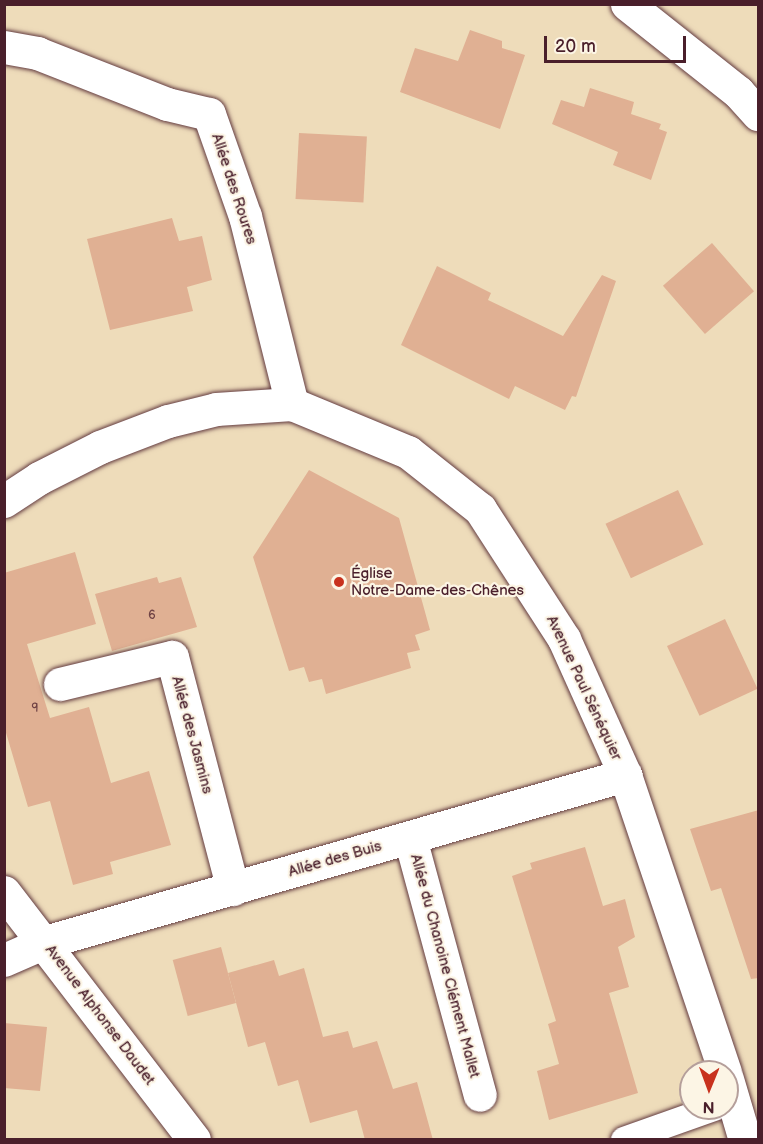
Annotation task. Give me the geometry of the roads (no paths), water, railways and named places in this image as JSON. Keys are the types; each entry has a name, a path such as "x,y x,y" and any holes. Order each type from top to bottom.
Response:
{"street":[{"path":"627,4 738,92 759,114"},
{"name":"Allée des Roures","path":"4,47 37,53 166,104 209,114 245,216 292,404"},
{"name":"Avenue Paul Sénéquier","path":"4,501 39,477 100,447 168,421 216,409 292,404 408,452 480,509 564,639 625,775 715,1060"},
{"name":"Allée des Jasmins","path":"60,684 172,657 233,888"},
{"name":"Allée des Buis","path":"4,960 45,942 625,775"},
{"name":"Allée du Chanoine Clément Mallet","path":"410,838 480,1095"},
{"name":"Avenue Alphonse Daudet","path":"4,892 45,942 194,1140"},
{"name":"Avenue Paul Sénéquier","path":"736,1120 744,1140"}],"lane":[{"path":"624,1140 679,1114"}],"place":[{"name":"Église Notre-Dame-des-Chênes","path":"339,582"}]}
